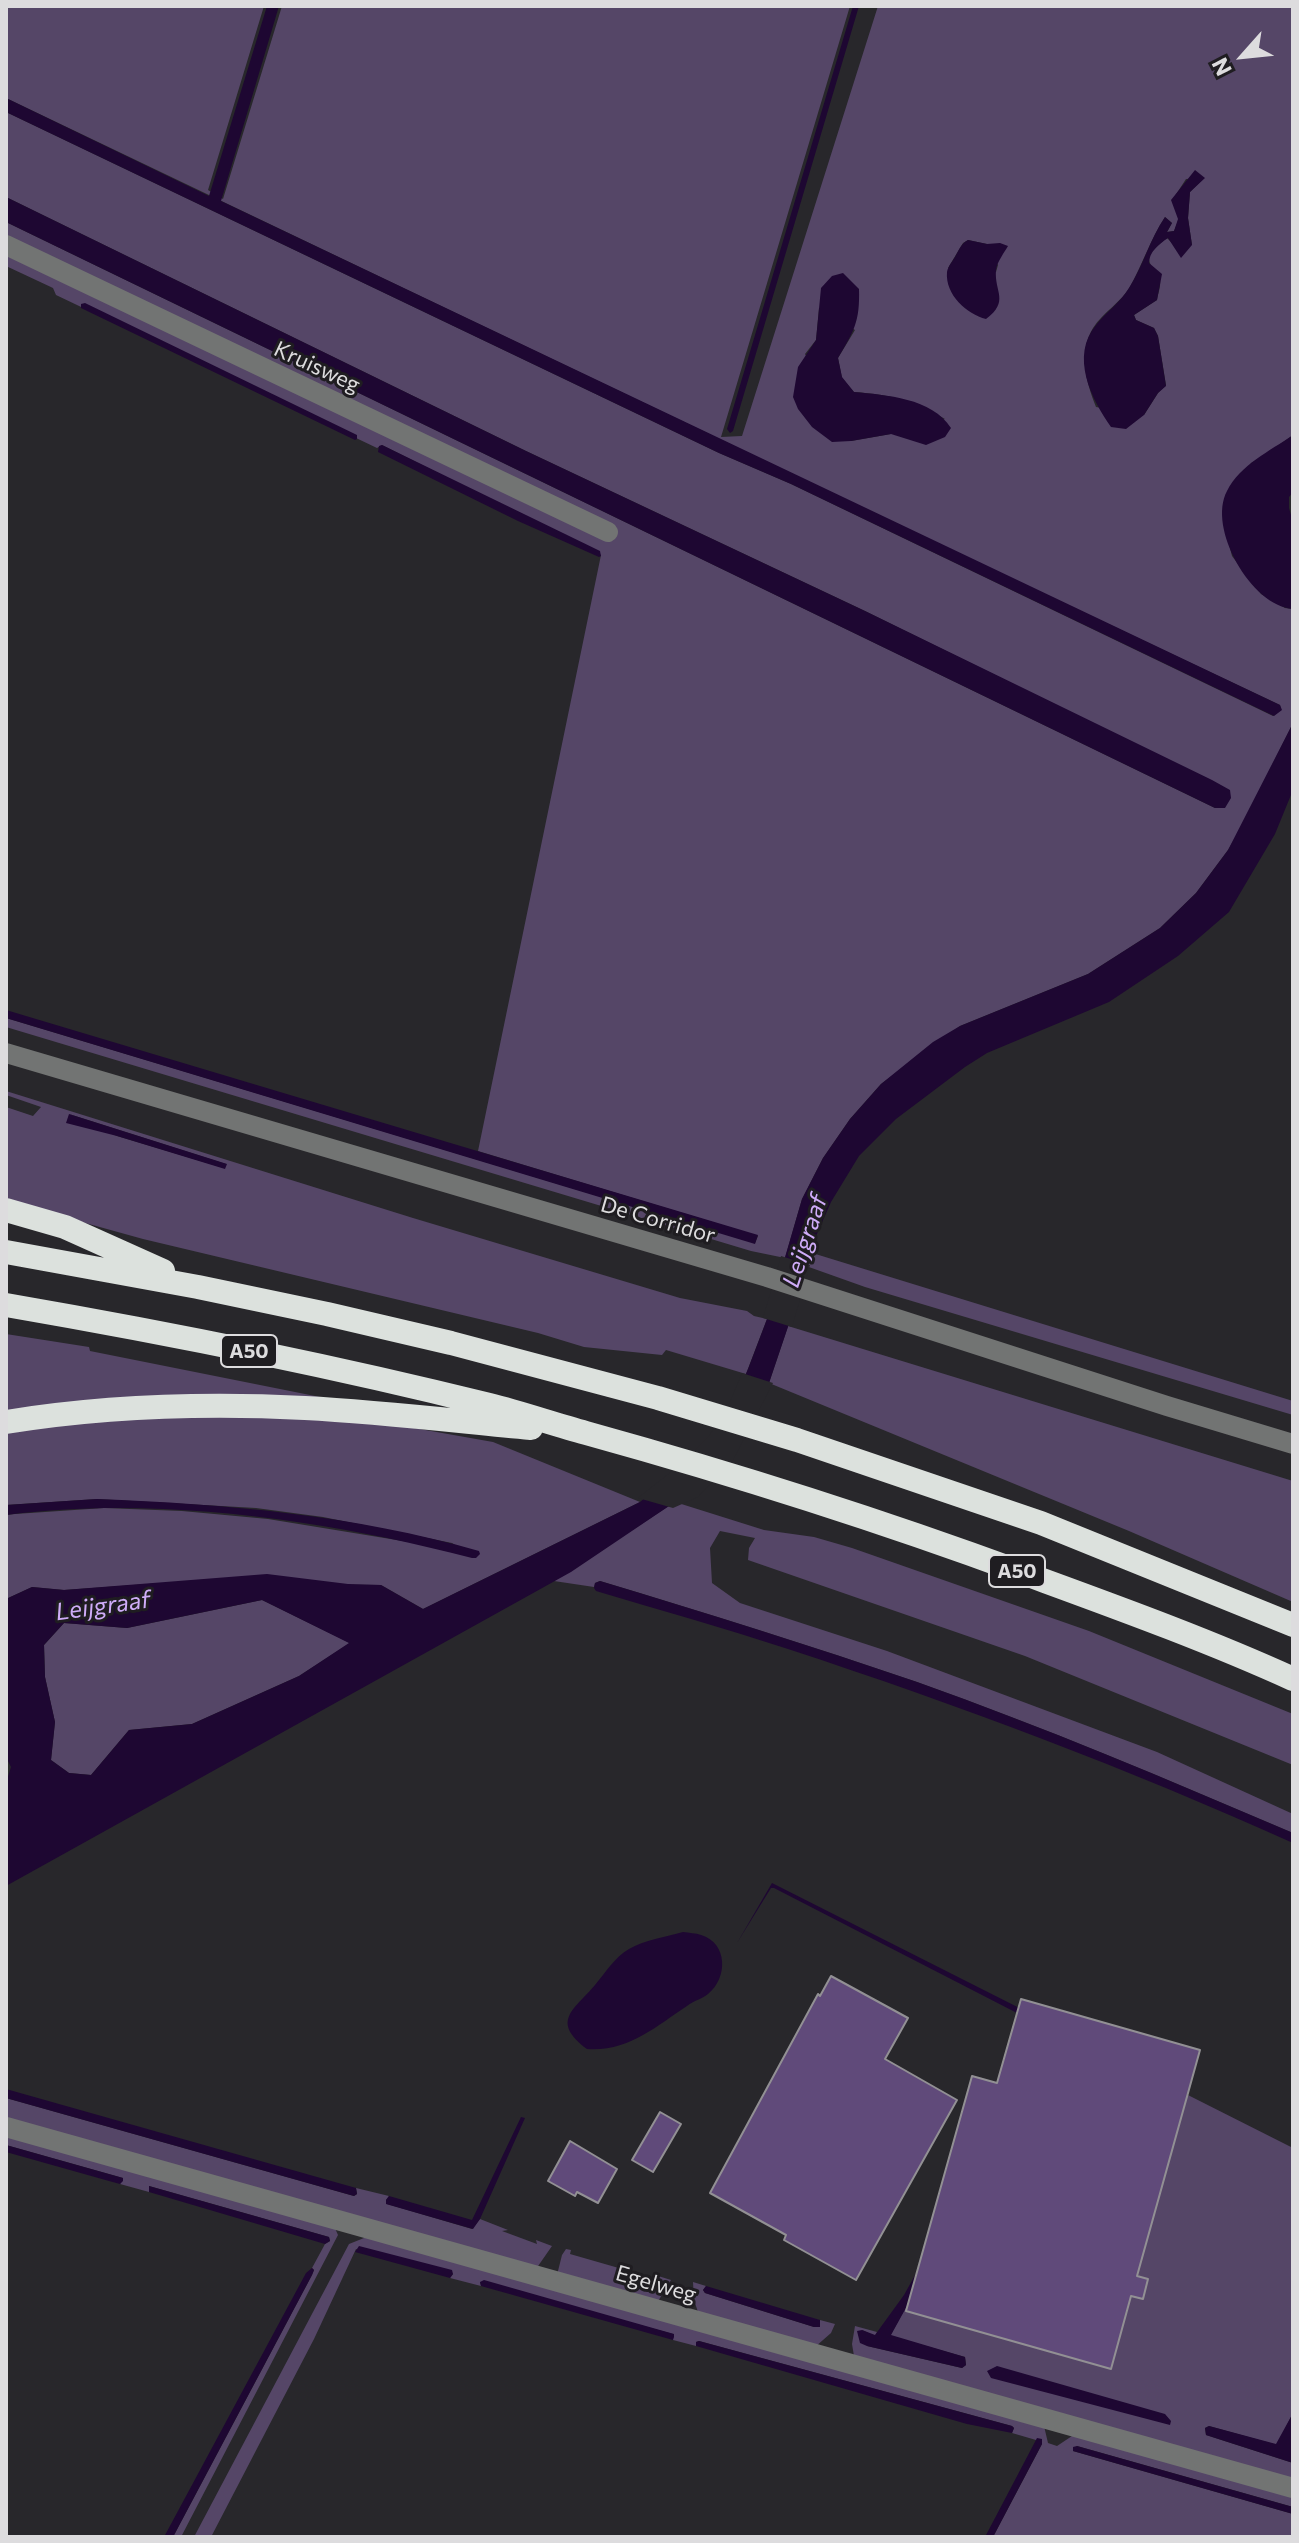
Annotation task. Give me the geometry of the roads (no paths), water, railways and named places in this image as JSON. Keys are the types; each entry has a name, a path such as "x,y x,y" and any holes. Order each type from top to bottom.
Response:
{"highway":[{"name":"A50","path":"6,1210 65,1227 198,1287"},
{"name":"A50","path":"6,1252 198,1287 451,1343 658,1398 797,1440 1041,1523 1293,1625"},
{"name":"A50","path":"6,1305 145,1329 323,1366 491,1405 619,1441 765,1484 928,1538 1096,1600 1293,1679"},
{"name":"A50","path":"6,1422 55,1414 130,1408 277,1407 589,1434"}],"street":[{"name":"Kruisweg","path":"6,245 608,532"},
{"name":"De Corridor","path":"6,1053 767,1277 1293,1444"},
{"name":"Egelweg","path":"6,2127 1293,2488"}],"water":[{"path":"267,6 279,6 221,201 1280,705 1282,710 1274,716 6,112 6,98 209,196"},
{"path":"853,6 859,6 730,433 727,429"},
{"path":"1195,170 1205,178 1190,192 1188,218 1192,245 1181,258 1168,238 1155,249 1149,263 1162,274 1157,300 1134,315 1136,320 1154,328 1158,336 1166,386 1144,415 1126,429 1111,427 1086,377 1084,364 1088,337 1129,288 1165,217 1172,223 1167,232 1174,231 1178,219 1171,200"},
{"path":"6,197 1212,780 1230,790 1231,798 1225,808 1215,808 6,222"},
{"path":"968,240 1008,246 996,270 999,301 986,319 972,313 953,296 947,280 948,268"},
{"path":"843,273 859,289 859,300 855,326 838,358 842,377 854,392 907,400 932,410 951,428 945,437 926,445 891,434 832,442 812,427 798,409 793,397 798,367 816,340 821,288 832,276"},
{"path":"85,303 357,435 357,439 81,308 81,304"},
{"path":"1293,435 1293,492 1289,497 1289,508 1293,522 1293,609 1277,605 1248,580 1228,544 1222,507 1227,491 1240,474 1256,459"},
{"path":"382,445 600,551 601,556 518,521 378,452"},
{"name":"Leijgraaf","path":"1293,723 1293,790 1275,834 1229,912 1178,956 1109,1002 987,1053 965,1067 896,1119 859,1156 831,1202 809,1252 769,1383 675,1502 571,1572 6,1886 6,1783 11,1767 6,1757 6,1599 32,1587 64,1590 267,1574 381,1585 423,1609 640,1502 703,1449 732,1406 767,1319 802,1199 823,1158 850,1119 881,1084 933,1042 960,1026 1088,974 1160,928 1196,893 1228,850","holes":["262,1600 349,1643 299,1676 192,1724 129,1730 91,1775 69,1773 51,1760 55,1722 45,1677 44,1645 64,1623 127,1628"]},
{"path":"6,1010 758,1235 755,1244 6,1018"},
{"path":"69,1114 227,1164 225,1169 66,1123"},
{"path":"97,1499 290,1513 385,1528 479,1551 480,1554 472,1558 300,1522 181,1510 122,1508 6,1515 6,1505"},
{"path":"600,1581 917,1682 1012,1717 1293,1833 1293,1843 1169,1789 980,1715 788,1649 596,1591 595,1583"},
{"path":"772,1883 1055,2026 1050,2030 774,1888 771,1888 737,1943"},
{"path":"683,1932 699,1934 716,1945 722,1970 715,1987 652,2030 628,2042 602,2049 587,2049 570,2031 568,2023 573,2009 624,1953 648,1941"},
{"path":"1039,2052 1044,2058 891,2335 965,2357 966,2365 962,2368 860,2343 857,2331 875,2335 904,2295"},
{"path":"6,2089 356,2188 357,2194 354,2196 6,2098"},
{"path":"521,2117 525,2118 473,2229 386,2204 389,2196 472,2220"},
{"path":"6,2145 123,2178 123,2181 120,2184 6,2152"},
{"path":"149,2186 329,2237 330,2241 325,2244 149,2192"},
{"path":"359,2246 452,2270 453,2274 450,2278 355,2252"},
{"path":"312,2268 312,2275 173,2537 164,2537 306,2273"},
{"path":"484,2280 674,2334 674,2337 673,2340 481,2286 480,2282"},
{"path":"706,2286 820,2320 820,2327 705,2293 703,2290"},
{"path":"699,2341 1014,2428 1012,2433 967,2424 696,2346"},
{"path":"997,2366 1165,2414 1171,2421 1170,2425 991,2378 987,2371"},
{"path":"1293,2413 1293,2463 1206,2435 1205,2428 1209,2426 1276,2444"},
{"path":"1037,2438 1042,2439 1042,2444 993,2537 985,2537"},
{"path":"1073,2447 1293,2507 1293,2514 1073,2451"}]}
